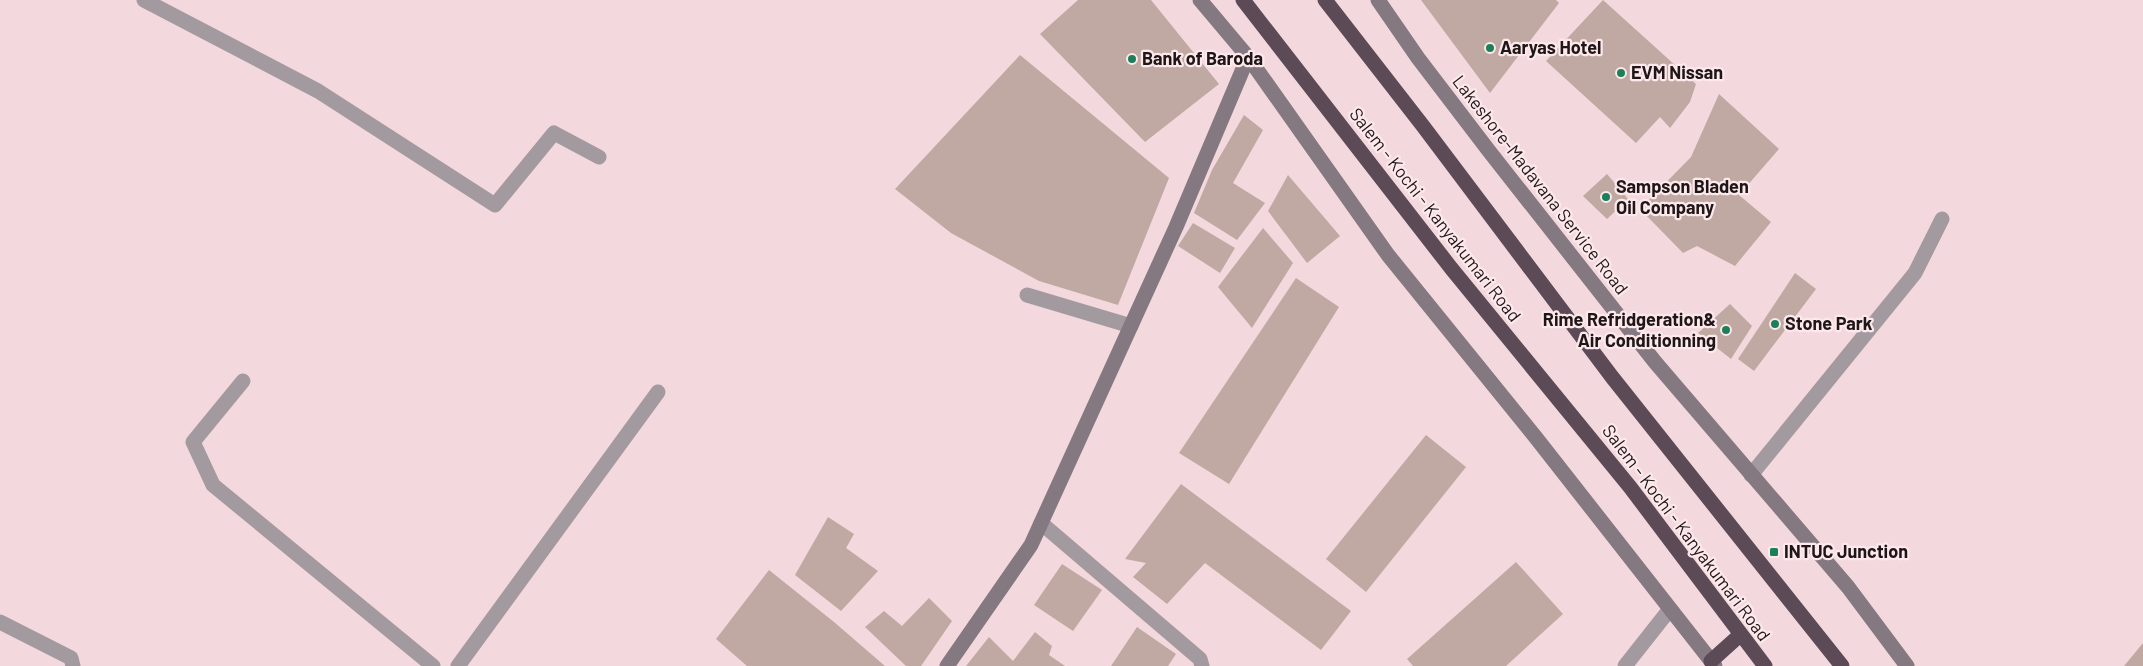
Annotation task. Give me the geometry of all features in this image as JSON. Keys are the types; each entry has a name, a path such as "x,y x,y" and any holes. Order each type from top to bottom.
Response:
{"highway":[{"name":"Salem - Kochi - Kanyakumari Road","path":"1243,0 1451,268 1630,487 1765,666"},
{"name":"Salem - Kochi - Kanyakumari Road","path":"1325,0 1423,126 1612,377 1842,666"},
{"path":"1713,664 1740,635"}],"street":[{"path":"144,0 318,91 494,205 554,132 599,156"},
{"path":"1200,0 1248,57 1388,255 1713,664"},
{"name":"Lakeshore-Madavana Service Road","path":"1378,0 1436,82 1562,246 1655,362 1848,587 1907,666"},
{"path":"947,666 1031,545 1176,226 1248,57"},
{"path":"1751,475 1915,273 1932,244 1942,219"},
{"path":"1027,296 1131,326"},
{"path":"243,381 193,442 213,485 433,666"},
{"path":"458,666 658,392"},
{"path":"1041,523 1200,659 1202,666"},
{"path":"1625,666 1670,609"},
{"path":"0,622 70,658 73,666"}],"building":[{"name":"Bank of Baroda","path":"1078,0 1151,0 1219,84 1145,142 1040,34"},
{"name":"Aaryas Hotel","path":"1421,0 1556,0 1559,3 1490,93"},
{"name":"EVM Nissan","path":"1603,0 1696,84 1690,102 1670,128 1660,117 1636,143 1546,61"},
{"path":"1020,55 1169,178 1118,305 1039,281 951,233 895,189"},
{"path":"1719,94 1779,149 1739,195 1771,222 1735,266 1697,246 1683,253 1640,209 1691,157"},
{"path":"1244,115 1263,130 1233,183 1265,203 1237,240 1194,213 1212,170"},
{"name":"Sampson Bladen Oil Company","path":"1607,174 1628,199 1607,219 1583,196"},
{"path":"1288,175 1340,236 1307,263 1268,211"},
{"path":"1193,223 1235,248 1220,273 1178,246"},
{"path":"1263,228 1293,263 1252,328 1218,287"},
{"name":"Stone Park","path":"1795,273 1816,289 1754,371 1738,359"},
{"path":"1296,278 1339,307 1229,484 1179,453"},
{"name":"Rime Refridgeration& Air Conditionning","path":"1730,304 1752,326 1731,359 1698,333"},
{"path":"1426,435 1466,467 1366,592 1326,559"},
{"path":"1181,484 1351,611 1321,650 1205,563 1167,604 1133,577 1146,563 1125,559"},
{"path":"828,517 854,534 846,548 878,571 841,611 795,575"},
{"path":"1516,562 1563,614 1506,666 1413,666 1407,659"},
{"path":"1062,564 1102,590 1073,631 1034,605"},
{"path":"769,570 885,666 747,666 716,639"},
{"path":"929,598 952,621 921,666 906,666 865,627 884,611 902,626"},
{"path":"1137,627 1176,654 1168,666 1111,666"},
{"path":"1035,632 1052,646 1049,655 1065,666 966,666 989,637 1013,661"},
{"path":"2143,643 2143,666 2124,666"}],"place":[{"name":"Aaryas Hotel","path":"1490,48"},
{"name":"Bank of Baroda","path":"1132,59"},
{"name":"EVM Nissan","path":"1621,73"},
{"name":"Sampson Bladen Oil Company","path":"1606,197"},
{"name":"Stone Park","path":"1775,324"},
{"name":"Rime Refridgeration& Air Conditionning","path":"1726,330"},
{"name":"INTUC Junction","path":"1774,552"}]}
